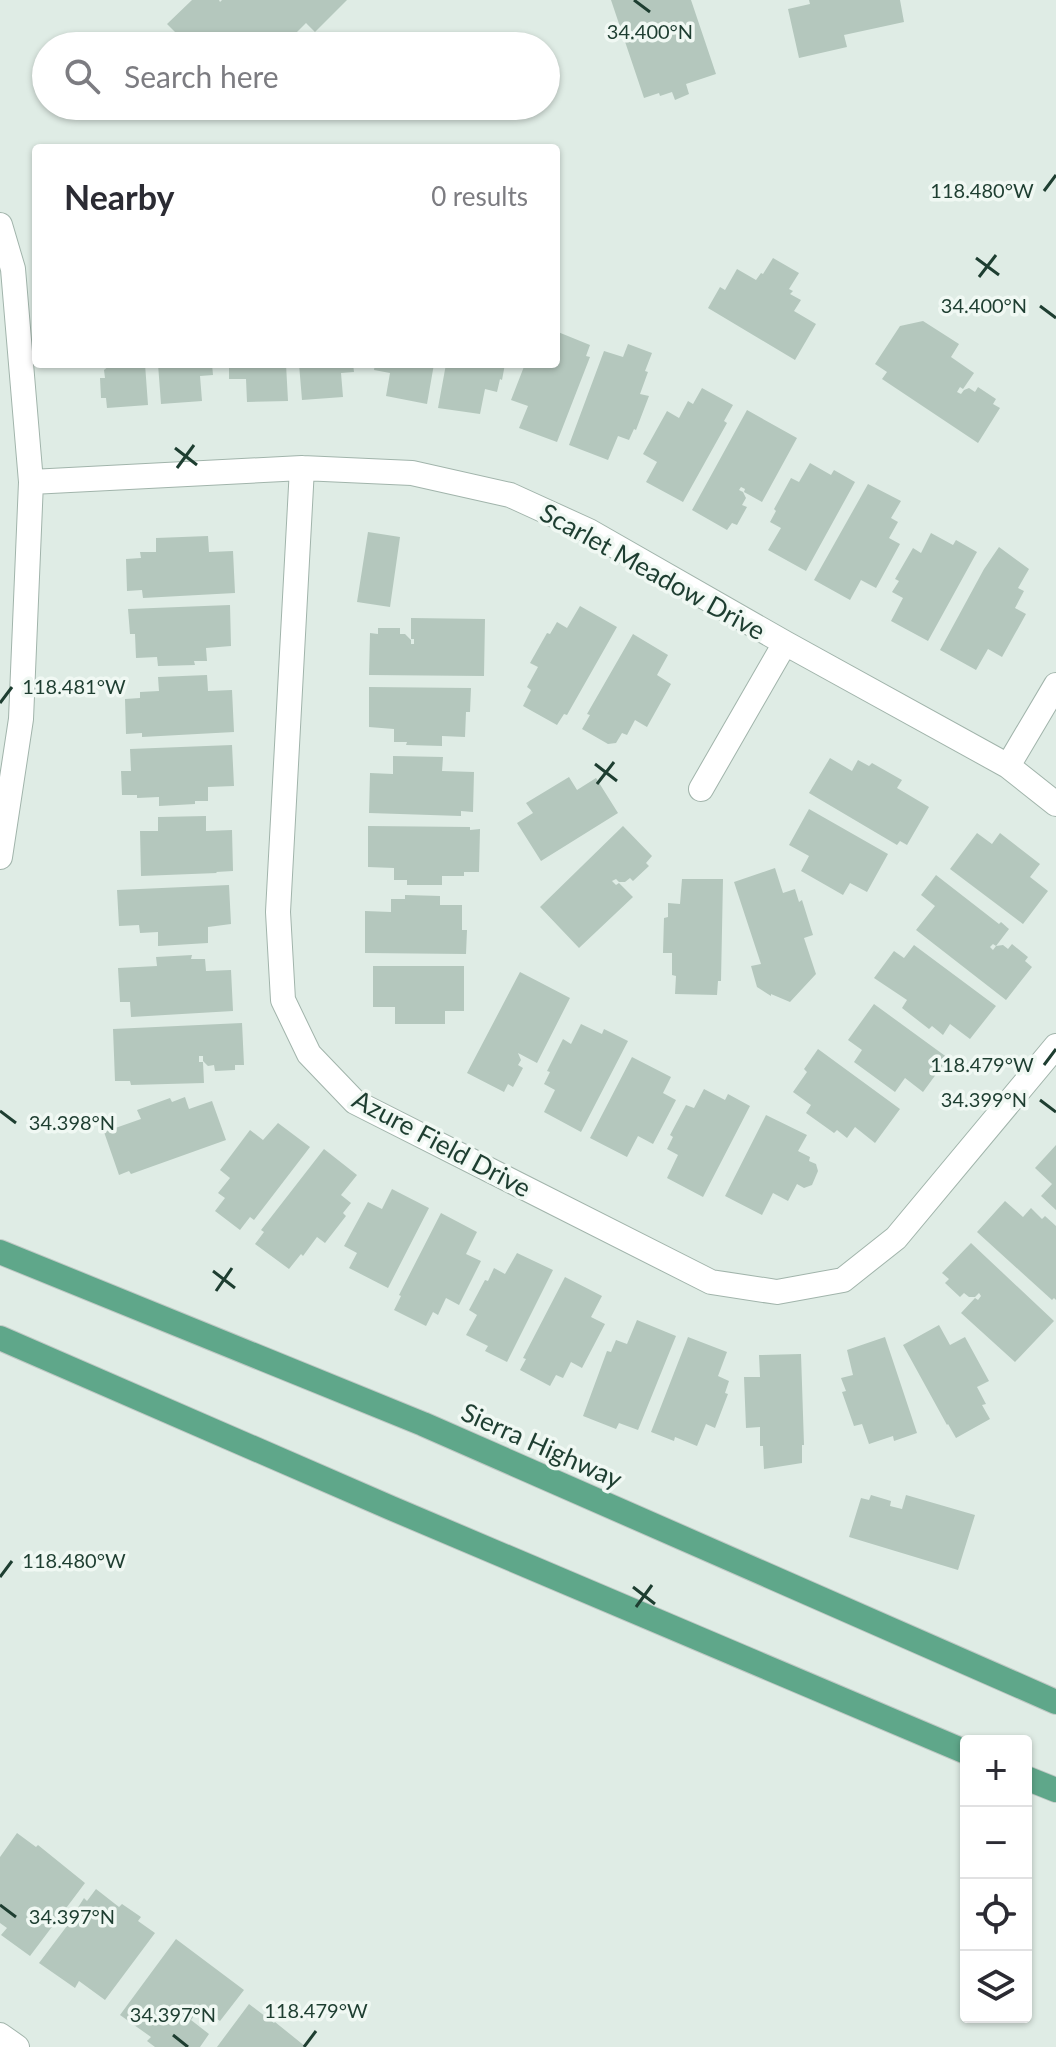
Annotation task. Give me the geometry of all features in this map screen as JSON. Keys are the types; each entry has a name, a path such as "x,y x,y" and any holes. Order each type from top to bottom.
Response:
{"main road":[{"name":"Sierra Highway","path":"0,1252 423,1424 1056,1702"},
{"path":"0,1338 960,1749"},
{"path":"1032,1780 1056,1790"}],"street":[{"path":"0,225 13,269 31,482 0,857"},
{"name":"Scarlet Meadow Drive","path":"31,482 302,468 412,473 510,495 589,531 1008,766"},
{"name":"Azure Field Drive","path":"302,468 278,912 283,1000 309,1054 355,1102 711,1282 777,1292 843,1280 896,1238 1056,1046"},
{"path":"701,789 785,643"},
{"path":"1056,685 1008,766 1056,804"},
{"path":"0,2035 17,2047"}],"building":[{"path":"192,0 347,0 315,32 306,23 297,32 175,32 167,24"},
{"path":"611,0 691,0 716,74 686,84 689,94 675,100 672,92 644,98"},
{"path":"809,0 900,0 904,22 844,35 847,47 799,58 788,9 810,4"},
{"path":"773,258 799,273 789,289 793,291 790,294 801,300 794,311 816,324 795,360 708,308 720,287 725,290 737,269 756,280"},
{"path":"923,321 959,344 951,357 974,373 963,389 960,387 957,392 961,394 969,388 975,392 978,387 996,399 993,404 1000,408 978,443 882,379 887,372 875,364 900,326"},
{"path":"560,333 590,345 586,356 590,357 557,442 519,428 528,406 511,400 523,368 560,368"},
{"path":"628,344 652,353 640,394 649,396 636,430 629,440 618,436 608,460 569,445 604,351 623,357"},
{"path":"145,368 148,405 107,408 106,398 101,398 100,378 105,378 104,370"},
{"path":"158,368 212,368 213,375 200,376 202,401 161,404"},
{"path":"229,368 286,368 288,401 247,402 246,379 229,379"},
{"path":"299,368 354,368 354,372 341,373 343,397 302,400"},
{"path":"433,368 427,404 386,396 390,373 374,370"},
{"path":"445,368 504,368 497,392 485,389 480,414 438,408"},
{"path":"702,388 733,405 724,421 727,423 683,502 646,482 657,462 643,454 667,411 679,418 688,401 693,404"},
{"path":"747,410 797,438 762,502 741,487 739,490 746,498 742,505 747,507 737,525 732,523 727,530 692,510"},
{"path":"810,463 831,475 834,470 855,482 806,571 768,550 781,528 770,522 776,511 774,509 791,478 799,482"},
{"path":"868,484 901,501 891,518 898,522 889,538 900,544 876,588 861,580 850,600 814,580"},
{"path":"368,532 400,537 390,607 357,602"},
{"path":"931,533 953,545 956,540 977,552 928,641 891,621 903,598 892,592 899,581 895,579 913,548 921,553"},
{"path":"208,536 209,552 233,551 235,593 143,598 142,590 127,591 126,559 141,558 140,552 156,552 156,538"},
{"path":"999,547 1029,569 1018,588 1024,591 1015,608 1026,614 1002,657 988,649 976,670 940,650"},
{"path":"230,605 231,646 206,648 207,661 194,661 195,665 158,666 157,657 136,658 135,634 130,634 128,609"},
{"path":"580,606 617,627 567,715 564,714 557,725 523,706 531,690 527,687 538,667 530,663 547,633 550,634 557,622 567,628"},
{"path":"411,618 485,619 484,676 369,675 370,633 378,634 378,628 400,628 400,634 405,634 414,644 414,639 411,639"},
{"path":"633,634 668,655 657,675 671,684 647,727 635,720 627,735 622,733 616,743 608,744 582,729 590,715 587,714"},
{"path":"207,675 208,691 232,690 234,732 142,737 142,733 126,734 125,699 140,698 140,692 159,691 158,677"},
{"path":"369,687 471,688 465,737 442,736 442,746 394,742 394,729 369,727"},
{"path":"232,745 234,786 208,787 208,801 159,806 159,797 122,795 121,771 131,771 130,749"},
{"path":"393,756 443,757 442,771 474,772 473,812 461,811 461,816 369,813 370,773 393,774"},
{"path":"830,758 852,771 858,760 869,766 872,763 902,780 897,788 929,807 907,845 900,841 897,845 809,793"},
{"path":"569,777 577,790 596,778 618,813 541,861 517,823 533,813 526,803"},
{"path":"809,809 888,854 867,892 850,883 843,895 801,871 809,856 789,845"},
{"path":"206,816 206,831 232,830 233,871 141,876 140,831 158,831 158,817"},
{"path":"368,826 480,829 479,872 442,876 442,885 407,885 407,880 394,880 394,868 368,867"},
{"path":"623,826 652,856 646,863 649,866 633,881 630,878 625,882 612,881 616,885 619,883 633,897 579,948 540,907"},
{"path":"977,833 992,844 1000,833 1040,864 1030,877 1048,891 1023,924 950,869"},
{"path":"775,868 783,893 795,889 799,902 802,900 813,935 804,938 816,974 790,1002 771,996 757,987 751,966 761,964 734,882"},
{"path":"936,875 1009,929 996,946 1003,945 1008,949 1012,944 1028,957 1025,961 1032,967 1006,1000 916,930 935,906 921,895"},
{"path":"682,879 723,879 721,981 718,981 717,995 675,994 672,953 663,953 664,918 668,917 668,903 680,904"},
{"path":"229,885 231,924 208,927 208,943 158,946 158,932 140,933 139,925 119,926 117,890"},
{"path":"405,895 440,896 440,905 462,905 462,930 467,930 466,954 365,953 365,911 391,912 391,899 405,899"},
{"path":"914,945 996,1006 970,1039 950,1024 943,1035 932,1026 929,1029 902,1008 907,1000 874,978 894,951 904,958"},
{"path":"192,955 191,959 205,959 206,971 231,970 233,1011 131,1017 130,1002 120,1002 118,968 157,966 156,957"},
{"path":"373,966 464,966 464,1011 445,1011 445,1024 395,1024 395,1007 373,1007"},
{"path":"520,972 570,998 537,1063 518,1053 521,1060 518,1065 523,1068 513,1087 508,1084 504,1092 467,1073"},
{"path":"874,1004 948,1058 923,1092 905,1078 895,1092 854,1062 862,1050 848,1040"},
{"path":"242,1023 244,1065 235,1065 235,1070 215,1071 214,1065 208,1066 203,1056 199,1056 199,1062 203,1062 204,1083 131,1085 130,1081 115,1081 113,1029"},
{"path":"581,1024 602,1034 604,1029 628,1041 581,1132 544,1112 555,1090 544,1084 563,1039 571,1044"},
{"path":"818,1049 900,1109 875,1143 855,1127 847,1138 837,1130 834,1133 806,1113 811,1105 793,1092"},
{"path":"632,1057 671,1077 663,1093 676,1100 653,1144 638,1136 627,1157 590,1138"},
{"path":"704,1089 725,1100 728,1094 750,1106 703,1197 667,1178 678,1155 667,1149 673,1137 670,1135 686,1105 694,1108"},
{"path":"185,1097 189,1109 212,1101 226,1140 131,1174 129,1171 119,1175 104,1132 141,1119 137,1110 170,1098 172,1102"},
{"path":"766,1115 807,1135 798,1151 810,1157 809,1161 816,1164 818,1171 812,1185 804,1188 797,1184 788,1201 773,1193 762,1215 725,1196"},
{"path":"278,1123 310,1147 254,1220 250,1217 240,1230 215,1211 225,1198 218,1193 230,1178 220,1170 250,1130 263,1140"},
{"path":"1056,1145 1056,1210 1041,1196 1052,1184 1035,1168"},
{"path":"324,1149 357,1175 341,1195 351,1203 343,1213 346,1216 325,1243 317,1237 289,1269 255,1244 264,1232 261,1230"},
{"path":"392,1189 429,1208 388,1288 349,1268 357,1253 344,1246 368,1202 382,1209"},
{"path":"1005,1201 1023,1217 1031,1208 1042,1219 1045,1216 1056,1226 1056,1300 1052,1300 977,1232"},
{"path":"441,1213 477,1232 466,1254 481,1261 459,1305 446,1298 438,1315 433,1312 426,1326 394,1310"},
{"path":"971,1243 1054,1321 1015,1362 961,1313 975,1298 978,1300 981,1296 979,1293 969,1297 964,1293 960,1297 945,1283 949,1279 942,1273"},
{"path":"517,1253 553,1270 507,1362 485,1351 488,1346 466,1335 477,1315 469,1310 485,1280 488,1281 494,1268 505,1274"},
{"path":"565,1277 602,1296 591,1317 605,1324 582,1368 571,1362 563,1378 556,1375 550,1386 520,1370 526,1359 523,1358"},
{"path":"637,1320 676,1336 638,1430 619,1423 616,1429 583,1416 607,1351 611,1352 616,1340 627,1344"},
{"path":"939,1325 950,1345 965,1337 989,1381 977,1387 990,1419 956,1438 903,1345"},
{"path":"688,1337 727,1352 718,1376 729,1381 725,1393 728,1394 715,1428 706,1424 697,1446 651,1432"},
{"path":"885,1337 917,1433 894,1441 893,1436 869,1444 862,1424 854,1426 842,1392 846,1391 841,1378 853,1375 847,1350"},
{"path":"801,1354 802,1463 764,1469 760,1427 746,1428 744,1377 760,1377 759,1355"},
{"path":"871,1495 891,1501 890,1506 902,1509 906,1495 975,1515 958,1570 849,1537 861,1498 869,1500"},
{"path":"17,1833 36,1847 38,1845 85,1883 30,1956 1,1935 7,1928 0,1923 0,1857"},
{"path":"96,1889 119,1907 122,1904 141,1917 138,1921 155,1933 105,2000 79,1981 75,1988 39,1963 79,1910 84,1898 87,1901"},
{"path":"176,1939 244,1990 220,2021 201,2007 191,2020 209,2034 200,2047 155,2047 147,2041 151,2037 120,2015"},
{"path":"249,2004 275,2022 306,2047 217,2047"}]}
